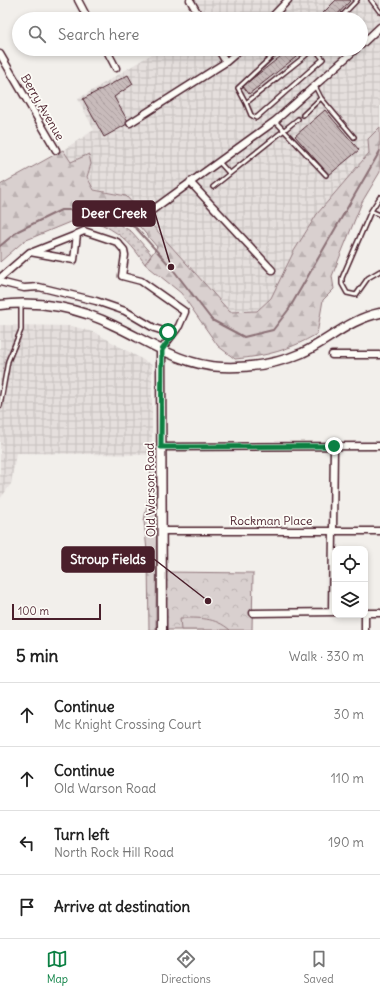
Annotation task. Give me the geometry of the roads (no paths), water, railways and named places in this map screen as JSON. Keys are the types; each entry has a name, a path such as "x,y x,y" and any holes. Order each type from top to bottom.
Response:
{"main road":[{"path":"0,305 53,305 88,314 162,350 190,361 220,367 252,367 280,361 303,352 348,325 380,313"},
{"name":"Old Warson Road","path":"162,350 162,630"}],"street":[{"path":"78,0 84,12"},
{"path":"190,0 197,12"},
{"path":"277,12 288,0"},
{"path":"368,38 380,27"},
{"name":"Berry Avenue","path":"0,54 56,150"},
{"path":"110,56 116,68"},
{"path":"222,56 226,62"},
{"path":"130,123 226,62 233,56"},
{"path":"151,211 275,121 348,56"},
{"path":"190,182 272,270"},
{"path":"0,278 32,253 84,231 117,242 124,250 125,255 122,276 141,281 185,312 162,350"},
{"path":"32,253 74,260 76,235"},
{"path":"0,282 24,288 40,287 96,301 125,311 154,328 173,334"},
{"path":"332,355 380,355"},
{"path":"333,582 334,446"},
{"path":"161,447 380,446"},
{"name":"Rockman Place","path":"162,531 380,531"},
{"path":"253,613 332,612"},
{"path":"368,614 380,613"},
{"path":"365,618 365,630"}],"lane":[{"path":"346,12 357,0"},
{"path":"371,0 380,12"},
{"path":"272,56 238,88 251,115 256,118 323,58 321,56"},
{"path":"246,103 305,56"},
{"path":"315,86 321,98 354,137"},
{"path":"303,115 321,98"},
{"path":"213,187 298,119"},
{"path":"275,121 326,175"},
{"path":"219,162 229,173"},
{"path":"380,197 371,211 342,278 342,284 348,293 356,295 368,278 380,271"},
{"path":"371,211 380,215"},
{"path":"0,406 8,361 21,330 20,304"}],"waterway":[{"path":"0,246 18,231 61,210 102,210 136,228 171,267 212,320 244,337 273,330 289,309 380,151"}],"place":[{"name":"Deer Creek","path":"171,267"},
{"name":"Stroup Fields","path":"208,601"}]}
